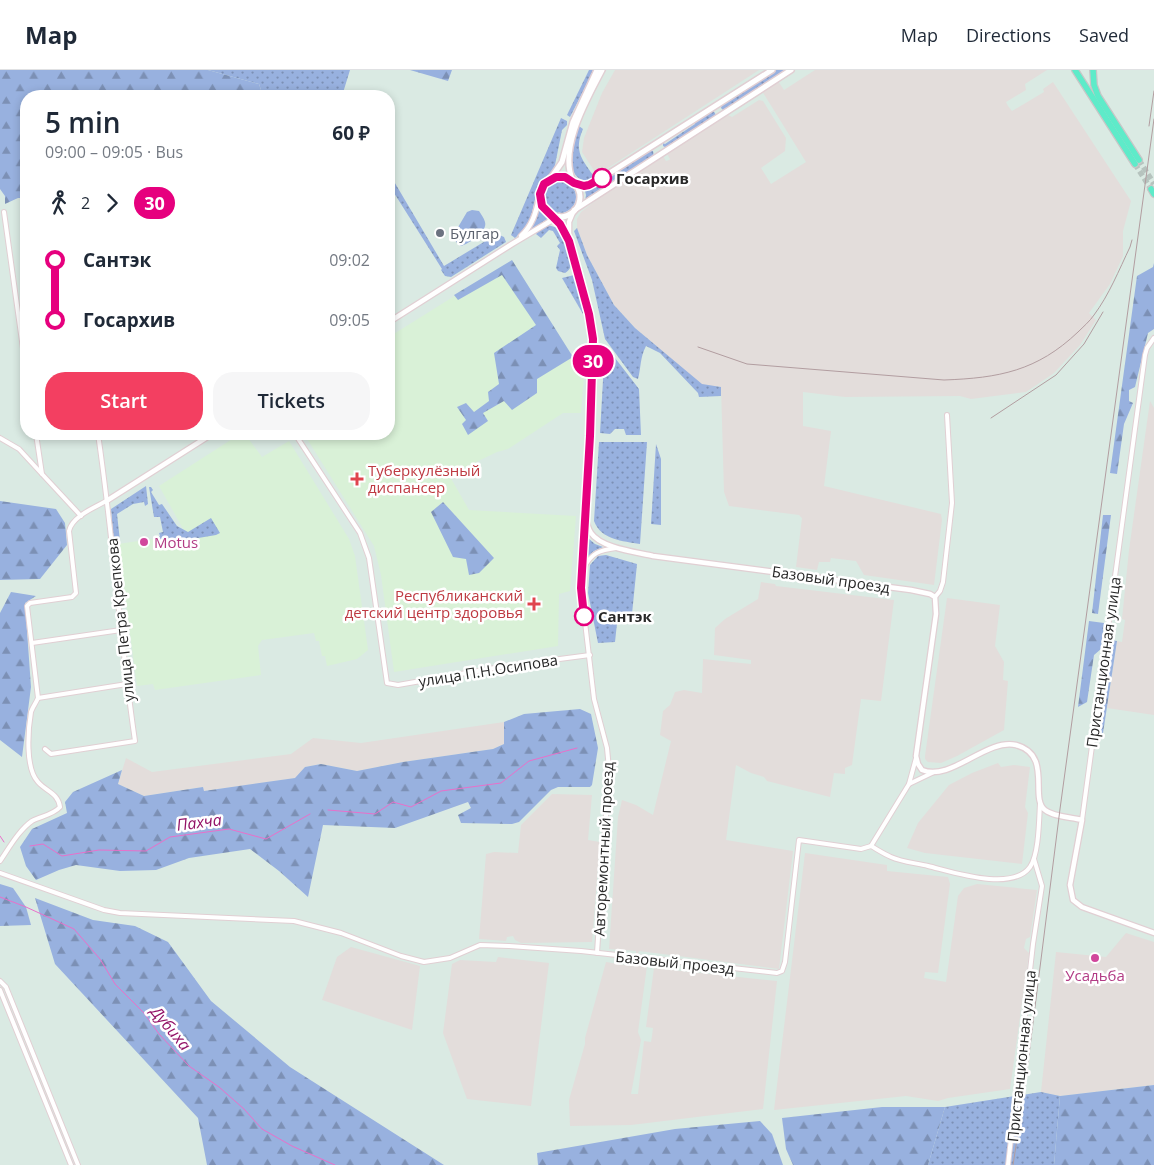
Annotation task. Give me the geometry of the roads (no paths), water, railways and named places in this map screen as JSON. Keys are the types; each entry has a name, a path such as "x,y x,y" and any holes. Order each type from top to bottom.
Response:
{"main road":[{"path":"597,70 576,116 562,162 542,187 539,198 542,206 555,217 575,210 791,70"},
{"path":"575,210 580,194 573,182 568,166 569,150 581,116 602,70"},
{"path":"551,178 561,177 584,186 597,182 772,70"},
{"path":"1075,70 1137,162 1098,96 1094,85 1093,70"},
{"path":"715,106 721,115"},
{"path":"654,145 660,154"}],"street":[{"path":"512,244 529,228 534,220 539,198"},
{"name":"Авторемонтный проезд","path":"569,241 569,222 575,210"},
{"path":"4,212 20,327"},
{"name":"Авторемонтный проезд","path":"555,217 569,241 589,314 593,339 581,588 594,699 608,748 609,769 598,953"},
{"path":"395,318 555,217"},
{"name":"Пристанционная улица","path":"1154,338 1147,348 1145,355 1082,820 1070,885 1070,892 1074,900 1082,906 1154,933"},
{"path":"909,784 994,748 1014,745 1027,751 1036,761 1039,776 1040,803 1034,859 1029,868 1023,874 1002,879 990,879 958,874 893,858 871,846 909,784 916,756 936,614 935,597 940,591 943,582 952,516 947,415"},
{"path":"0,438 19,449 81,516"},
{"path":"37,440 42,474"},
{"name":"улица Петра Крепкова","path":"45,749 51,754 135,741 127,684 108,500 99,440"},
{"path":"0,861 25,827 38,818 57,811 60,807 56,795 35,778 29,762 32,711 38,698 27,606 30,603 72,597 76,593 69,531 70,525 81,516 203,440"},
{"name":"улица П.Н.Осипова","path":"299,440 360,533 366,546 387,683 398,685 506,666 590,655"},
{"name":"Базовый проезд","path":"585,514 588,529 593,536 601,542 616,548 659,557 911,590 935,597"},
{"path":"582,570 594,553 604,549 616,548"},
{"path":"32,643 121,630"},
{"path":"38,698 127,684"},
{"path":"916,756 922,770 936,772"},
{"path":"1040,803 1046,811"},
{"path":"1039,812 1046,811 1082,820"},
{"name":"Базовый проезд","path":"0,873 104,910 120,913 299,922 341,933 401,956 424,962 450,958 480,945 598,953 771,973 782,971 785,962 799,840 861,849 871,846"},
{"name":"Пристанционная улица","path":"1008,1165 1033,944 1042,886 1034,859"},
{"path":"0,981 6,987 78,1165"},
{"path":"6,987 0,990 71,1165"},
{"path":"23,1046 29,1044"},
{"path":"44,1098 51,1096"},
{"path":"65,1151 72,1148"}],"waterway":[{"name":"Пахча","path":"328,810 375,814 393,802 411,807 441,791 501,783 529,761 577,748"},
{"name":"Пахча","path":"30,846 43,844 62,856 99,850 146,851 170,837 229,829 266,839 310,814"},
{"name":"Пахча","path":"0,836 4,842"},
{"name":"Дубиха","path":"0,897 74,929 100,959 115,984 144,1013 159,1034 189,1066 219,1087 244,1109 262,1129 292,1146 335,1165"}],"tunnel":[{"path":"1139,160 1154,184"},
{"path":"1135,164 1151,189"}],"railway":[{"path":"1149,126 1154,91"},
{"path":"1013,1165 1154,119"},
{"path":"698,347 747,364 944,380 1000,374 1016,370 1048,356 1086,324 1109,291 1132,240"},
{"path":"991,418 1056,375 1084,344 1103,312"}],"place":[{"name":"Госархив","path":"602,178"},
{"name":"Булгар","path":"440,233"},
{"name":"Туберкулёзный диспансер","path":"357,479"},
{"name":"Motus","path":"144,542"},
{"name":"Республиканский детский центр здоровья","path":"534,604"},
{"name":"Сантэк","path":"584,616"},
{"name":"Усадьба","path":"1095,958"}]}
